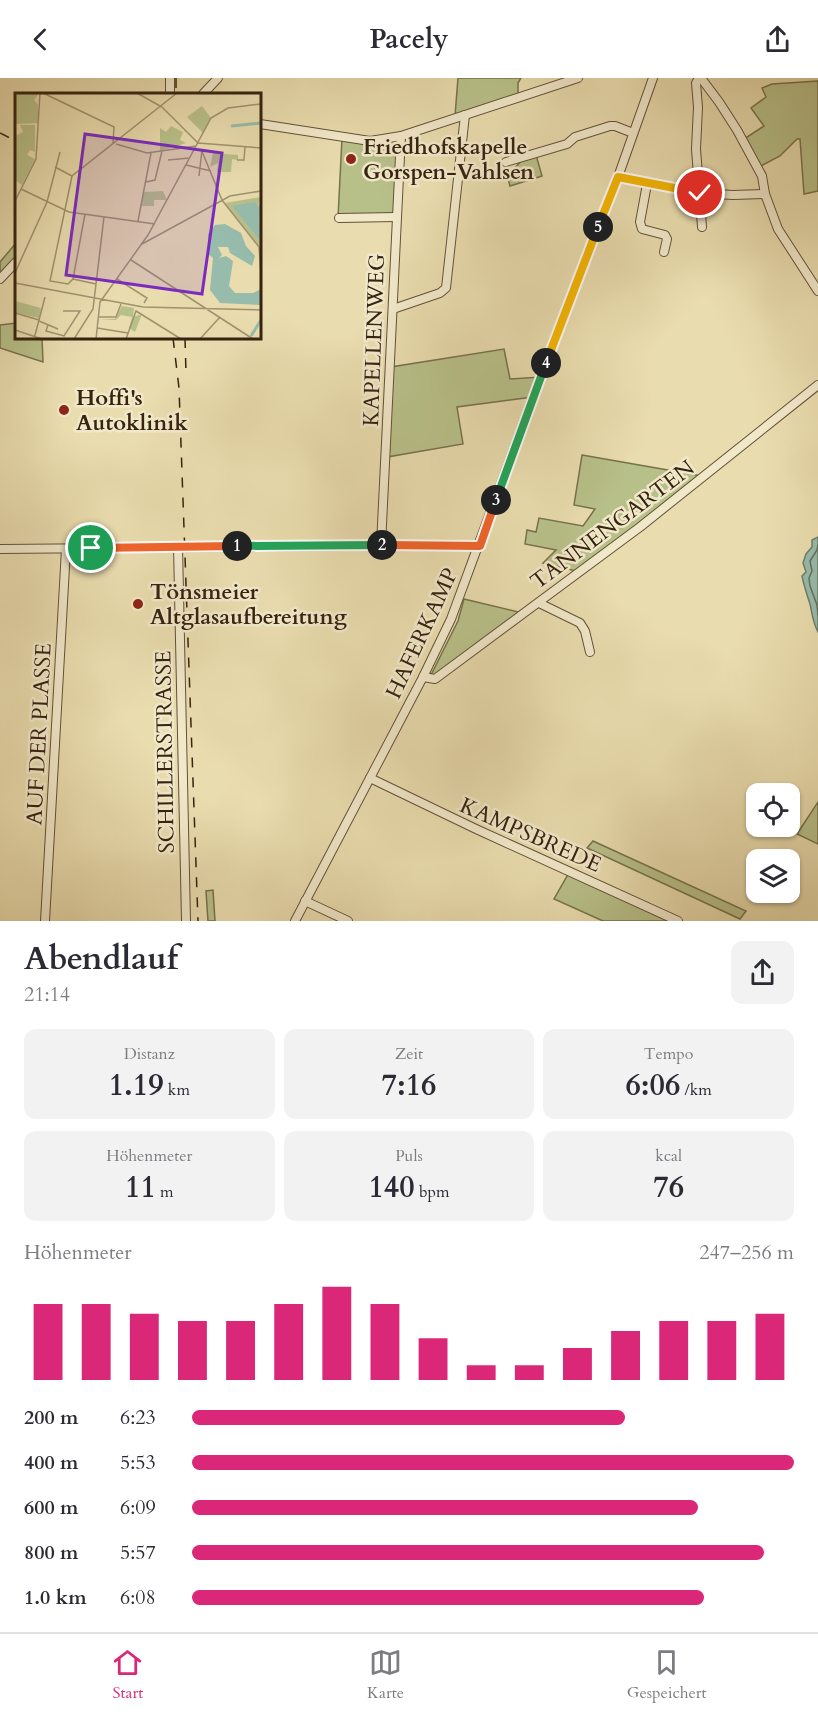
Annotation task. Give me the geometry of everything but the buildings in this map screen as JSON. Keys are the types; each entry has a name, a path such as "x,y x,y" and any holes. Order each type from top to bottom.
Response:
{"street":[{"path":"204,93 218,78"},
{"path":"261,124 370,141 401,136 578,78"},
{"name":"HAFERKAMP","path":"295,921 451,619 480,546 551,348 618,177 652,78"},
{"path":"702,227 696,149 698,107 696,83 700,78 737,130 762,176 765,194 778,230 818,291"},
{"path":"393,309 441,294 446,288 465,115"},
{"path":"506,162 567,144 574,137 610,126 633,133"},
{"name":"KAPELLENWEG","path":"381,545 401,136"},
{"path":"618,177 700,193 765,194"},
{"path":"647,184 640,222 642,229 665,235 667,239 664,252"},
{"path":"339,218 396,218"},
{"path":"0,279 15,263"},
{"name":"TANNENGARTEN","path":"423,677 435,679 538,603 640,527 818,385"},
{"path":"0,549 178,546 480,546"},
{"name":"SCHILLERSTRASSE","path":"178,546 186,921"},
{"name":"AUF DER PLASSE","path":"45,921 66,549"},
{"path":"538,603 580,623 585,631 590,652"},
{"name":"KAMPSBREDE","path":"370,778 678,921"},
{"path":"305,901 348,921"}],"green space":[{"path":"458,78 521,78 518,83 518,96 455,116"},
{"path":"818,81 818,191 804,194 800,139 797,139 780,156 759,167 744,139 764,126 751,108 766,97 762,88 772,84"},
{"path":"399,137 395,217 338,218 342,138"},
{"path":"536,155 542,176 510,186 506,172 512,171 524,158"},
{"path":"15,244 15,258 0,274 0,262"},
{"path":"15,323 15,339 42,339 43,362 0,348 0,325"},
{"path":"504,349 510,379 541,377 533,397 457,407 463,444 387,457 391,367"},
{"path":"582,455 702,476 580,572 543,563 556,550 525,544 527,530 536,532 539,518 583,526 595,509 574,505"},
{"path":"464,599 523,613 437,676 431,675 458,621"},
{"path":"818,802 818,844 800,835 800,829"},
{"path":"593,841 746,911 740,919 587,848"},
{"path":"570,871 675,921 603,921 554,899"},
{"path":"213,890 215,921 208,921 206,891"}],"water":[{"path":"818,537 818,632 802,576 806,572 803,563 806,554 812,547 812,540"}],"railway":[{"path":"176,78 176,93"},
{"path":"0,133 15,140"},
{"path":"173,339 179,388 198,921"},
{"path":"185,339 186,373"}],"place":[{"name":"Friedhofskapelle Gorspen-Vahlsen","path":"351,159"},
{"name":"Hoffi's Autoklinik","path":"64,410"},
{"name":"Tönsmeier Altglasaufbereitung","path":"138,604"}],"route":[{"path":"91,548 480,546 551,348 618,177 700,193"}]}
